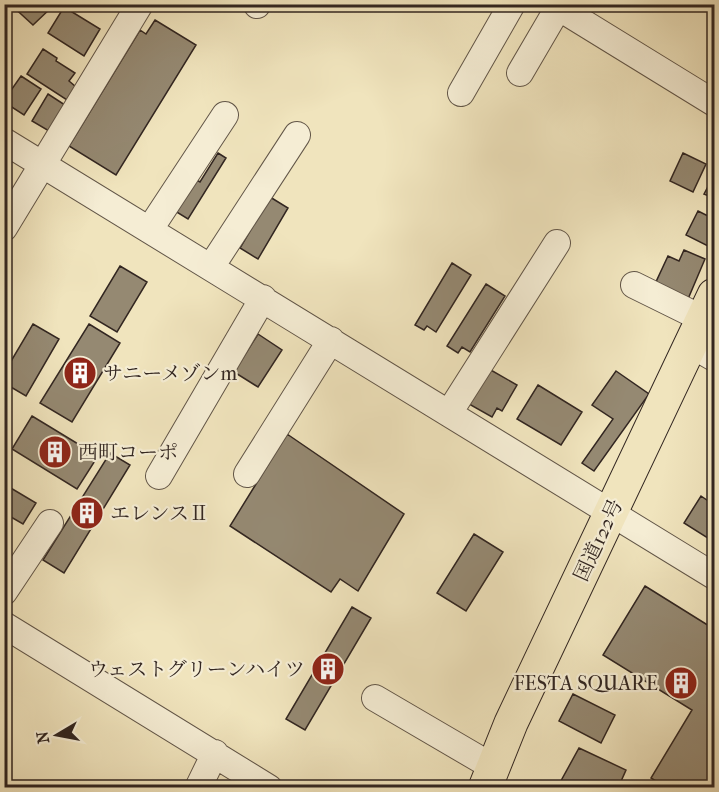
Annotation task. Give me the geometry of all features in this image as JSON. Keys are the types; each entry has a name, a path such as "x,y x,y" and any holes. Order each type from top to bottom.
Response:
{"highway":[{"name":"国道122号","path":"489,777 511,723 611,512 705,329"}],"street":[{"path":"4,228 140,4"},
{"path":"461,93 512,4"},
{"path":"520,73 556,6 714,103"},
{"path":"150,229 225,116"},
{"path":"211,267 297,135"},
{"path":"4,141 714,576"},
{"path":"449,412 557,243"},
{"path":"634,285 705,329"},
{"path":"159,476 263,298"},
{"path":"247,474 331,340"},
{"path":"4,592 50,523"},
{"path":"4,625 269,788"},
{"path":"375,698 489,777"},
{"path":"198,788 215,753"}],"building":[{"path":"10,4 51,4 53,6 33,25"},
{"path":"64,7 100,29 84,56 48,33"},
{"path":"155,20 196,45 116,175 69,146 140,30 146,34"},
{"path":"43,49 75,73 69,81 76,87 67,100 27,74"},
{"path":"21,76 41,89 24,115 7,104 10,98 7,96"},
{"path":"48,94 65,105 49,131 32,121"},
{"path":"218,153 226,158 188,219 175,211 195,179 200,182"},
{"path":"683,153 706,164 693,192 670,181"},
{"path":"712,179 714,180 714,198 704,194"},
{"path":"270,197 288,208 258,259 240,248"},
{"path":"698,211 714,219 714,233 708,246 686,235"},
{"path":"684,250 705,259 688,299 655,284 668,256 679,261"},
{"path":"452,263 471,275 436,332 427,326 424,330 415,325"},
{"path":"120,266 147,282 117,332 90,316"},
{"path":"486,284 505,296 470,352 462,347 458,353 447,346"},
{"path":"33,324 59,339 26,396 4,383 4,373"},
{"name":"サニーメゾンm","path":"89,324 120,343 72,422 40,403"},
{"path":"258,334 282,350 258,387 234,372"},
{"path":"489,369 517,385 502,411 497,408 492,417 469,404"},
{"path":"616,371 649,394 594,471 582,463 613,419 592,405"},
{"path":"538,385 582,412 561,445 517,419"},
{"name":"西町コーポ","path":"32,416 98,456 77,489 12,449"},
{"path":"287,434 404,514 358,591 340,579 331,592 230,526"},
{"name":"エレンスⅡ","path":"110,453 130,465 64,573 43,560"},
{"path":"4,484 36,503 23,524 4,513"},
{"path":"701,496 714,505 714,542 684,523"},
{"path":"474,534 503,552 466,611 437,593"},
{"name":"FESTA SQUARE","path":"645,586 714,629 714,788 667,788 651,778 692,710 603,655"},
{"name":"ウェストグリーンハイツ","path":"352,607 371,618 305,730 286,719"},
{"path":"573,694 615,715 601,743 559,721"},
{"path":"579,748 626,770 618,788 557,788"}],"place":[{"name":"サニーメゾンm","path":"80,373"},
{"name":"西町コーポ","path":"55,452"},
{"name":"エレンスⅡ","path":"87,513"},
{"name":"ウェストグリーンハイツ","path":"328,669"},
{"name":"FESTA SQUARE","path":"681,683"}]}
